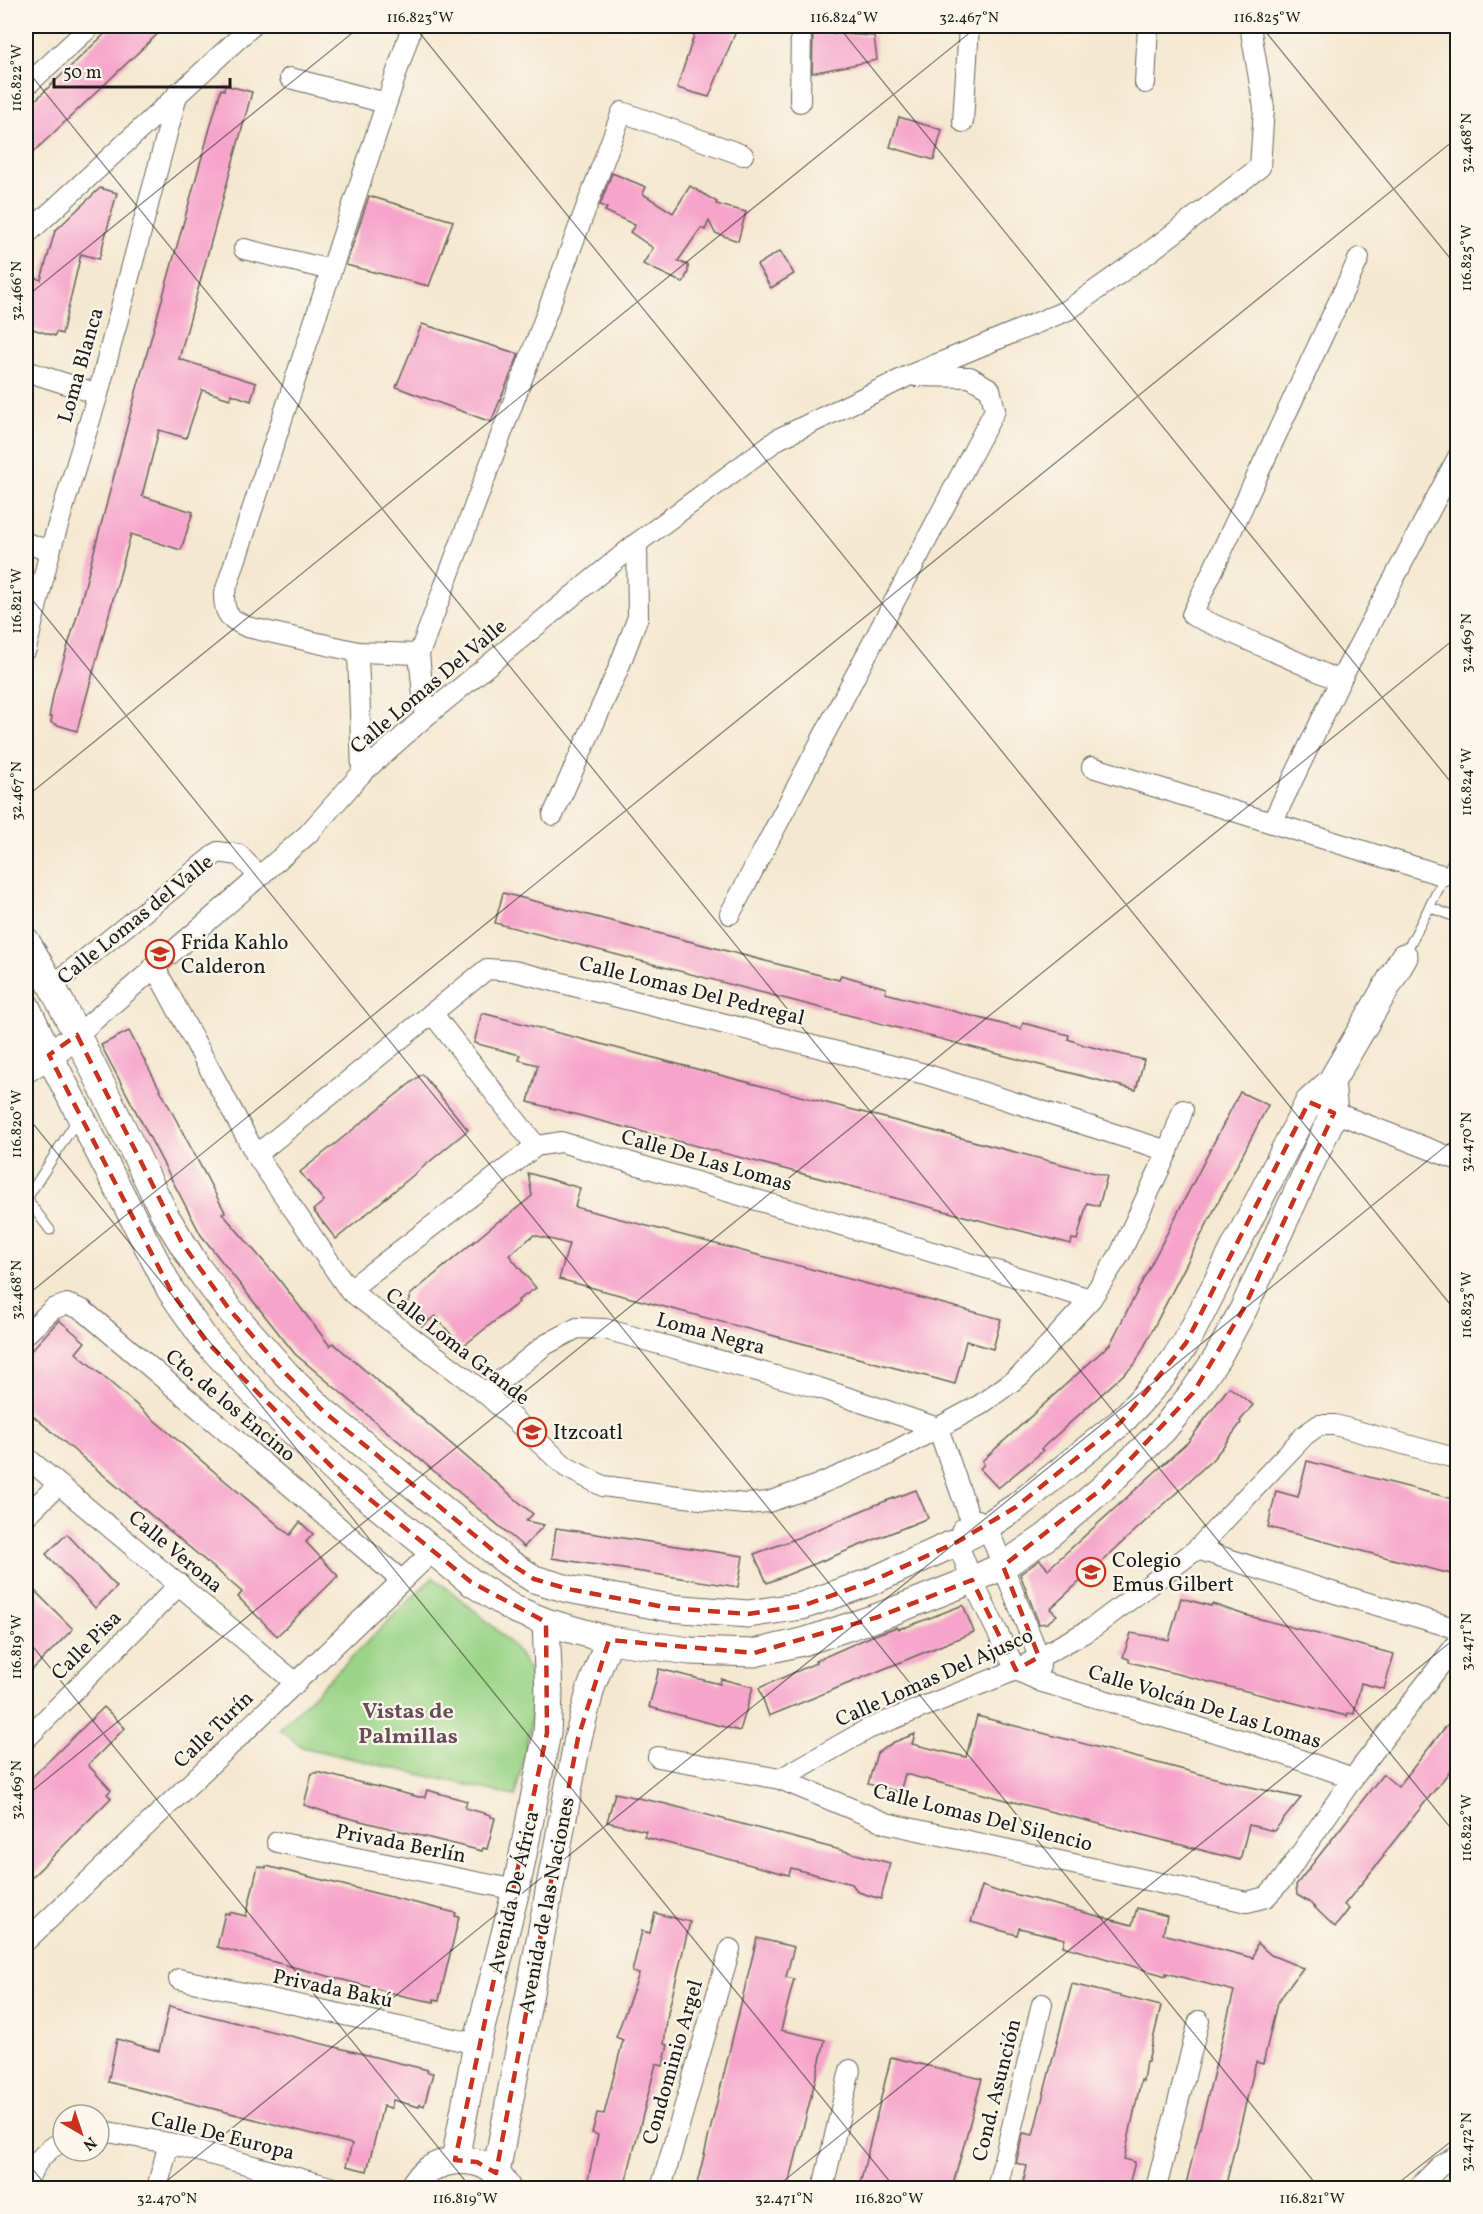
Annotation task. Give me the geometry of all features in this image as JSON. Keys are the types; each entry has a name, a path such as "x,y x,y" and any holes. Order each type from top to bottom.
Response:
{"street":[{"path":"26,86 91,26"},
{"path":"26,235 252,26"},
{"path":"412,26 224,595 224,608 233,620 247,627 358,652 419,654"},
{"path":"800,102 801,26"},
{"path":"963,122 969,26"},
{"path":"1145,83 1148,26"},
{"name":"Calle Lomas Del Valle","path":"260,877 308,834 362,773 425,717 637,543 778,439 908,376 1068,310 1148,253 1260,167 1264,108 1250,26"},
{"path":"290,78 386,103"},
{"name":"Loma Blanca","path":"26,649 50,551 98,394 178,92"},
{"path":"425,717 419,654 622,112 743,155"},
{"path":"244,249 331,270"},
{"path":"1340,681 1192,615 1359,258"},
{"path":"26,371 98,394"},
{"path":"730,914 995,410 990,389 970,377 908,376"},
{"path":"1272,823 1340,681 1458,457"},
{"path":"26,543 50,551"},
{"path":"553,815 617,672 638,617 637,543"},
{"path":"358,652 362,773"},
{"path":"1092,767 1445,876"},
{"name":"Calle Lomas del Valle","path":"26,1006 218,852 239,855 260,877"},
{"path":"26,1069 77,1035 154,966 260,877"},
{"path":"26,941 77,1035 166,1217 197,1267 229,1309 286,1374 323,1411 506,1561 534,1579 568,1589 670,1608 748,1614 802,1606 870,1582 957,1542 977,1520 1025,1500 1121,1422 1162,1377 1186,1343 1309,1102 1331,1082 1404,957"},
{"name":"Calle Loma Grande","path":"154,966 256,1155 349,1290 486,1393 566,1467 603,1486 746,1504 768,1502 816,1486 884,1457 980,1405 1021,1375 1091,1299 1120,1254 1168,1151 1183,1110"},
{"name":"Calle Lomas Del Pedregal","path":"256,1155 488,969 514,971 925,1074 1168,1151"},
{"path":"26,1006 48,1055 171,1291 206,1341 268,1408 331,1467 433,1551 471,1582 514,1609 546,1622 609,1640 690,1650 754,1653 806,1641 878,1617 1003,1566 1046,1537 1103,1488 1163,1430 1193,1394 1217,1358 1244,1308 1334,1113 1331,1082"},
{"path":"349,1290 536,1146 432,1014"},
{"path":"1309,1102 1458,1160"},
{"name":"Calle De Las Lomas","path":"536,1146 561,1142 1091,1299"},
{"name":"Cto. de los Encino","path":"26,1334 53,1309 67,1304 83,1310 401,1580"},
{"name":"Loma Negra","path":"486,1393 545,1345 577,1328 605,1329 819,1388 938,1428"},
{"name":"Calle Lomas Del Ajusco","path":"780,1779 868,1729 1016,1670 1091,1629 1197,1549 1305,1435 1319,1425 1335,1425 1458,1459"},
{"path":"938,1428 977,1520 1003,1566 1040,1657 1042,1682"},
{"name":"Calle Verona","path":"26,1457 296,1683"},
{"path":"26,1516 58,1485"},
{"path":"957,1542 972,1580 1016,1670"},
{"path":"1197,1549 1458,1629"},
{"name":"Calle Turín","path":"26,1941 433,1551"},
{"name":"Calle Pisa","path":"26,1739 180,1584"},
{"name":"Avenida De África","path":"455,2160 477,2044 516,1890 547,1733 549,1696 546,1622"},
{"name":"Avenida de las Naciones","path":"502,2181 578,1738 591,1688 609,1640"},
{"path":"1353,1778 1458,1642"},
{"name":"Calle Volcán De Las Lomas","path":"1016,1670 1042,1682 1245,1741 1353,1778"},
{"name":"Calle Lomas Del Silencio","path":"658,1757 780,1779 886,1823 1247,1902 1266,1897 1283,1879 1353,1778"},
{"name":"Privada Berlín","path":"277,1842 516,1890"},
{"name":"Condominio Argel","path":"661,2188 730,1949"},
{"name":"Privada Bakú","path":"179,1979 477,2044"},
{"name":"Cond. Asunción","path":"997,2188 1042,2004"},
{"path":"1156,2188 1199,2020"},
{"path":"823,2188 850,2070"},
{"name":"Calle De Europa","path":"111,2133 169,2144 325,2187"},
{"path":"157,2188 169,2144"},
{"path":"26,2188 30,2171 51,2147"},
{"path":"1418,2188 1440,2166 1458,2156"},
{"path":"413,2188 432,2168 455,2160 477,2162 502,2181"}],"lane":[{"path":"1448,26 1458,32"},
{"path":"1404,957 1458,851"},
{"path":"1429,907 1458,918"},
{"path":"50,1230 29,1202 28,1195 80,1116"}],"highlighted area":[{"path":"77,1035 182,1243 229,1309 286,1374 323,1411 506,1561 534,1579 568,1589 670,1608 748,1614 802,1606 870,1582 957,1542 1016,1507 1121,1422 1186,1343 1309,1102 1334,1113 1244,1308 1193,1393 1103,1488 1003,1566 1039,1657 1016,1670 972,1580 878,1617 754,1653 609,1640 578,1738 496,2173 477,2162 455,2160 547,1733 546,1622 471,1582 339,1474 206,1341 171,1291 49,1055"}],"green space":[{"path":"433,1577 502,1635 524,1661 530,1674 531,1718 515,1796 302,1747 279,1729"}],"building":[{"path":"113,26 166,26 26,159 26,109"},
{"path":"697,26 738,26 709,97 677,88"},
{"path":"813,32 874,36 877,60 812,73"},
{"path":"225,85 252,92 179,359 256,383 251,401 231,394 230,399 202,390 186,438 159,430 142,496 193,512 181,550 131,534 77,731 51,723 52,717 49,717 54,691 77,616 136,392 221,89 224,90"},
{"path":"899,117 942,130 934,160 890,147"},
{"path":"612,173 646,187 643,194 673,213 690,186 717,202 716,204 746,212 738,241 715,233 709,221 705,230 701,228 678,261 688,265 688,272 683,283 643,264 653,248 630,232 635,225 605,211 607,208 600,205"},
{"path":"100,188 117,193 99,259 81,254 62,334 56,332 55,336 26,327 26,274 41,280 55,231"},
{"path":"369,196 453,221 429,286 346,265"},
{"path":"780,251 794,274 771,288 757,265"},
{"path":"422,324 519,354 491,422 396,387"},
{"path":"503,893 839,980 841,975 886,988 885,993 1021,1029 1023,1023 1069,1035 1068,1039 1084,1045 1144,1060 1136,1090 495,923"},
{"path":"482,1013 1107,1176 1099,1206 1087,1203 1077,1240 1072,1239 1071,1244 528,1102 538,1065 519,1060 520,1055 474,1043"},
{"path":"129,1031 225,1212 222,1213 277,1277 330,1346 333,1343 533,1514 526,1521 544,1525 524,1547 295,1354 201,1235 101,1045"},
{"path":"422,1074 468,1130 336,1239 313,1210 324,1201 300,1172"},
{"path":"1240,1092 1268,1105 1135,1364 1041,1449 1043,1451 998,1488 980,1469 984,1464 982,1461 1110,1344"},
{"path":"528,1173 580,1188 575,1207 1001,1319 993,1349 966,1341 955,1384 559,1279 569,1244 534,1235 509,1255 536,1288 518,1300 519,1302 462,1347 435,1316 422,1326 404,1305 410,1300 410,1295 532,1196"},
{"path":"59,1320 85,1342 76,1353 217,1474 290,1535 300,1522 313,1534 306,1542 338,1576 277,1636 238,1597 242,1592 26,1410 26,1356"},
{"path":"1229,1387 1253,1405 1222,1448 1212,1460 1050,1609 1057,1615 1047,1623 1039,1624 1020,1574 1040,1560 1048,1569 1188,1442"},
{"path":"1307,1461 1458,1500 1458,1551 1451,1574 1268,1527 1276,1491 1298,1497"},
{"path":"916,1490 928,1518 767,1583 754,1554"},
{"path":"556,1528 743,1556 738,1587 552,1558"},
{"path":"67,1534 117,1587 95,1608 46,1554"},
{"path":"26,1582 73,1629 26,1676"},
{"path":"1181,1598 1211,1606 1212,1604 1245,1615 1394,1654 1384,1689 1361,1683 1354,1714 1348,1713 1347,1716 1129,1662 1129,1659 1123,1657 1131,1633 1169,1640"},
{"path":"963,1605 974,1632 769,1716 759,1688 872,1636 897,1627 898,1629 904,1628"},
{"path":"659,1669 720,1684 721,1679 753,1687 740,1731 649,1707"},
{"path":"104,1707 125,1728 88,1765 111,1790 107,1794 111,1798 26,1883 26,1783"},
{"path":"977,1716 1242,1785 1301,1798 1274,1831 1249,1825 1240,1860 905,1774 900,1792 868,1784 877,1753 894,1742 915,1734 912,1744 966,1757"},
{"path":"1447,1725 1458,1733 1458,1761 1344,1905 1349,1909 1335,1927 1309,1902 1297,1895 1296,1885 1383,1774 1398,1787"},
{"path":"317,1772 419,1797 425,1797 427,1790 467,1801 465,1808 495,1818 487,1849 483,1848 482,1851 304,1805 312,1773"},
{"path":"615,1793 666,1804 890,1863 881,1899 858,1892 852,1884 791,1868 789,1875 644,1837 646,1831 607,1822"},
{"path":"258,1866 266,1868 266,1866 456,1913 455,1916 459,1917 439,2000 434,1999 434,2002 408,1997 217,1947 225,1913 246,1916"},
{"path":"982,1886 1132,1925 1137,1908 1167,1916 1163,1934 1253,1958 1257,1943 1271,1955 1303,1968 1277,2003 1263,2064 1256,2062 1225,2188 1185,2188 1234,1991 1166,1973 1166,1976 1063,1946 1065,1939 1019,1928 1017,1935 971,1922"},
{"path":"655,1913 690,1922 668,2013 664,2044 668,2045 663,2066 656,2064 624,2188 586,2188 598,2135 592,2133 597,2113 604,2114 623,2040 616,2037 639,1974 632,1972 642,1931 650,1933"},
{"path":"757,1938 794,1947 786,1977 794,1979 781,2030 825,2040 819,2065 788,2188 696,2188"},
{"path":"1072,1984 1161,2006 1143,2081 1141,2080 1124,2159 1135,2162 1128,2188 1022,2188 1027,2166 1016,2163 1023,2133 1033,2135"},
{"path":"169,2006 428,2070 427,2072 433,2073 424,2106 420,2104 419,2107 393,2100 391,2108 383,2106 367,2171 346,2166 352,2144 108,2082 117,2039 159,2051"},
{"path":"891,2057 982,2079 952,2188 859,2188"}],"place":[{"name":"Frida Kahlo Calderon","path":"160,954"},
{"name":"Itzcoatl","path":"532,1432"},
{"name":"Colegio Emus Gilbert","path":"1091,1572"}],"district":[{"name":"Vistas de Palmillas","path":"408,1722"}]}
